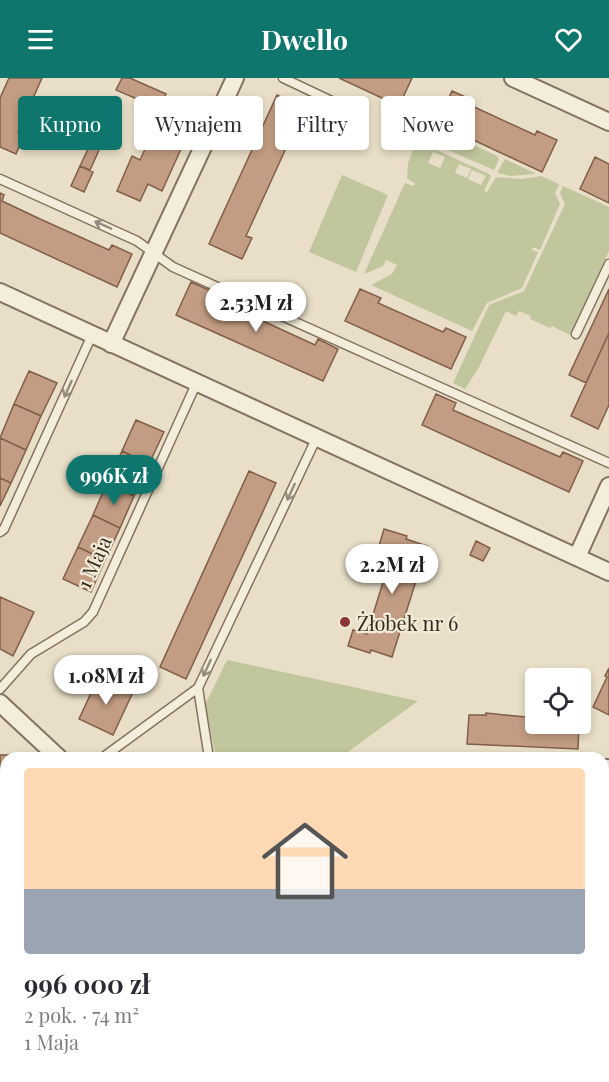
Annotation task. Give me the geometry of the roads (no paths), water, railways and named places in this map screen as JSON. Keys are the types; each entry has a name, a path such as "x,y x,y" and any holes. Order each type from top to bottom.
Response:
{"street":[{"path":"111,344 235,78"},
{"path":"513,78 609,122"},
{"path":"0,292 609,572"},
{"path":"577,557 609,486"},
{"path":"1,708 52,752"}],"lane":[{"path":"283,78 321,96"},
{"path":"0,179 137,241 173,267 609,463"},
{"path":"576,334 609,264"},
{"path":"0,532 4,529 92,335"},
{"name":"1 Maja","path":"0,689 31,654 84,622 93,612 196,384"},
{"path":"110,752 198,688 316,439"},
{"path":"198,688 208,752"}],"place":[{"name":"Żłobek nr 6","path":"345,622"}]}
